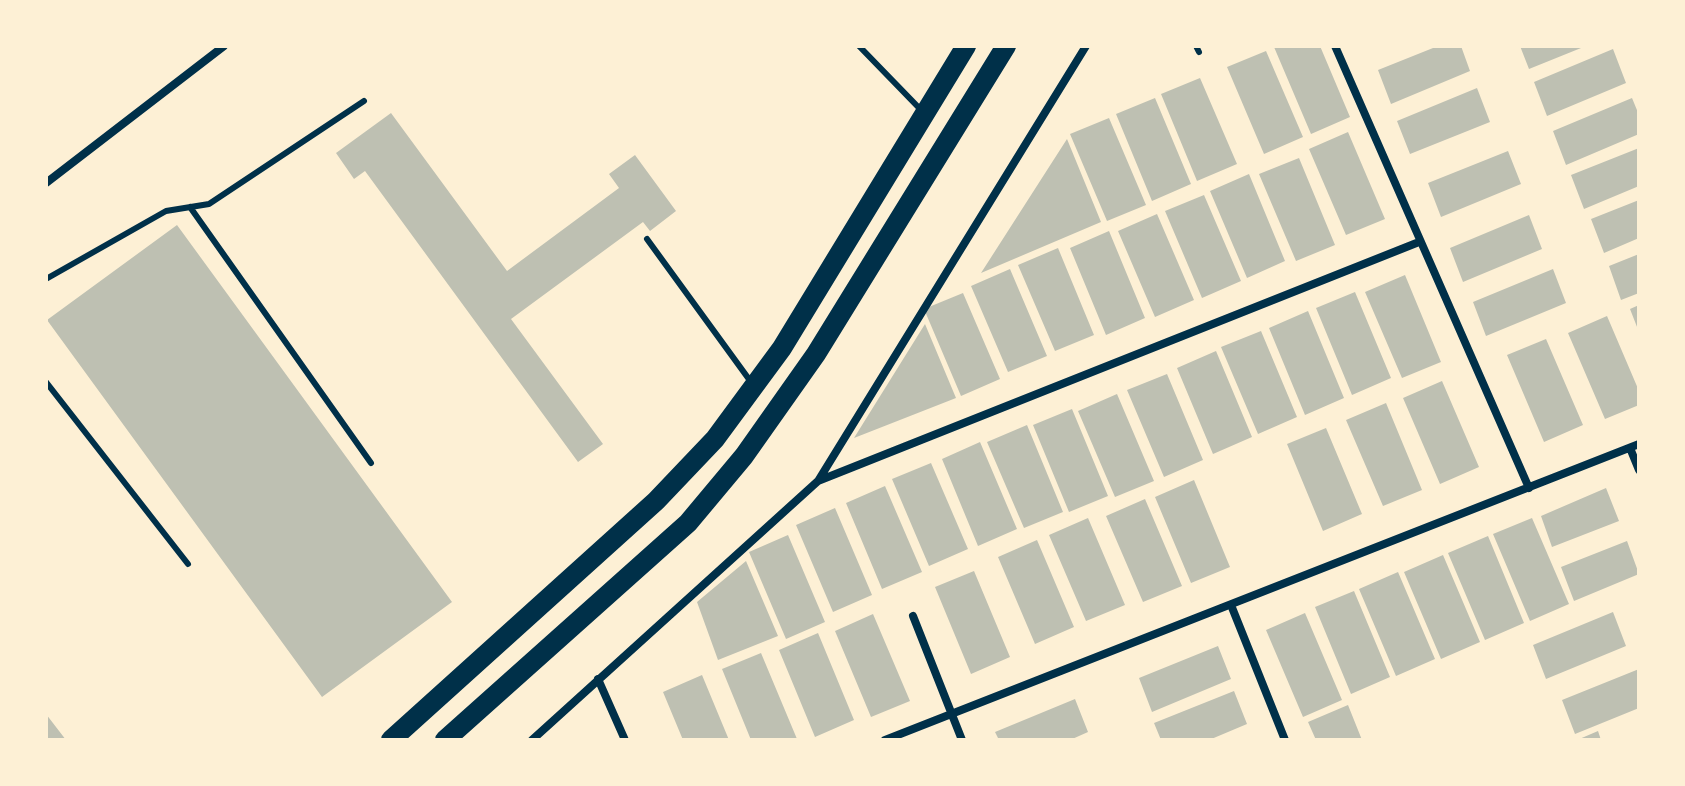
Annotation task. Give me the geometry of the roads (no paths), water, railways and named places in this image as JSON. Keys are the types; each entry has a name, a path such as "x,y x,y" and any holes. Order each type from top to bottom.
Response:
{"main road":[{"path":"391,740 656,501 715,439 782,348 966,46"},
{"path":"445,740 688,523 744,456 816,354 1006,46"}],"street":[{"path":"46,183 224,46"},
{"path":"532,740 818,481 1086,46"},
{"path":"1335,46 1529,488"},
{"path":"818,481 1419,242"},
{"path":"885,740 1635,446 1639,470"},
{"path":"1231,605 1285,740"},
{"path":"913,616 962,740"},
{"path":"598,679 625,740"}],"lane":[{"path":"859,46 925,114"},
{"path":"46,279 166,211 209,204 364,101"},
{"path":"190,207 371,463"},
{"path":"647,239 754,385"},
{"path":"46,382 188,564"}]}
